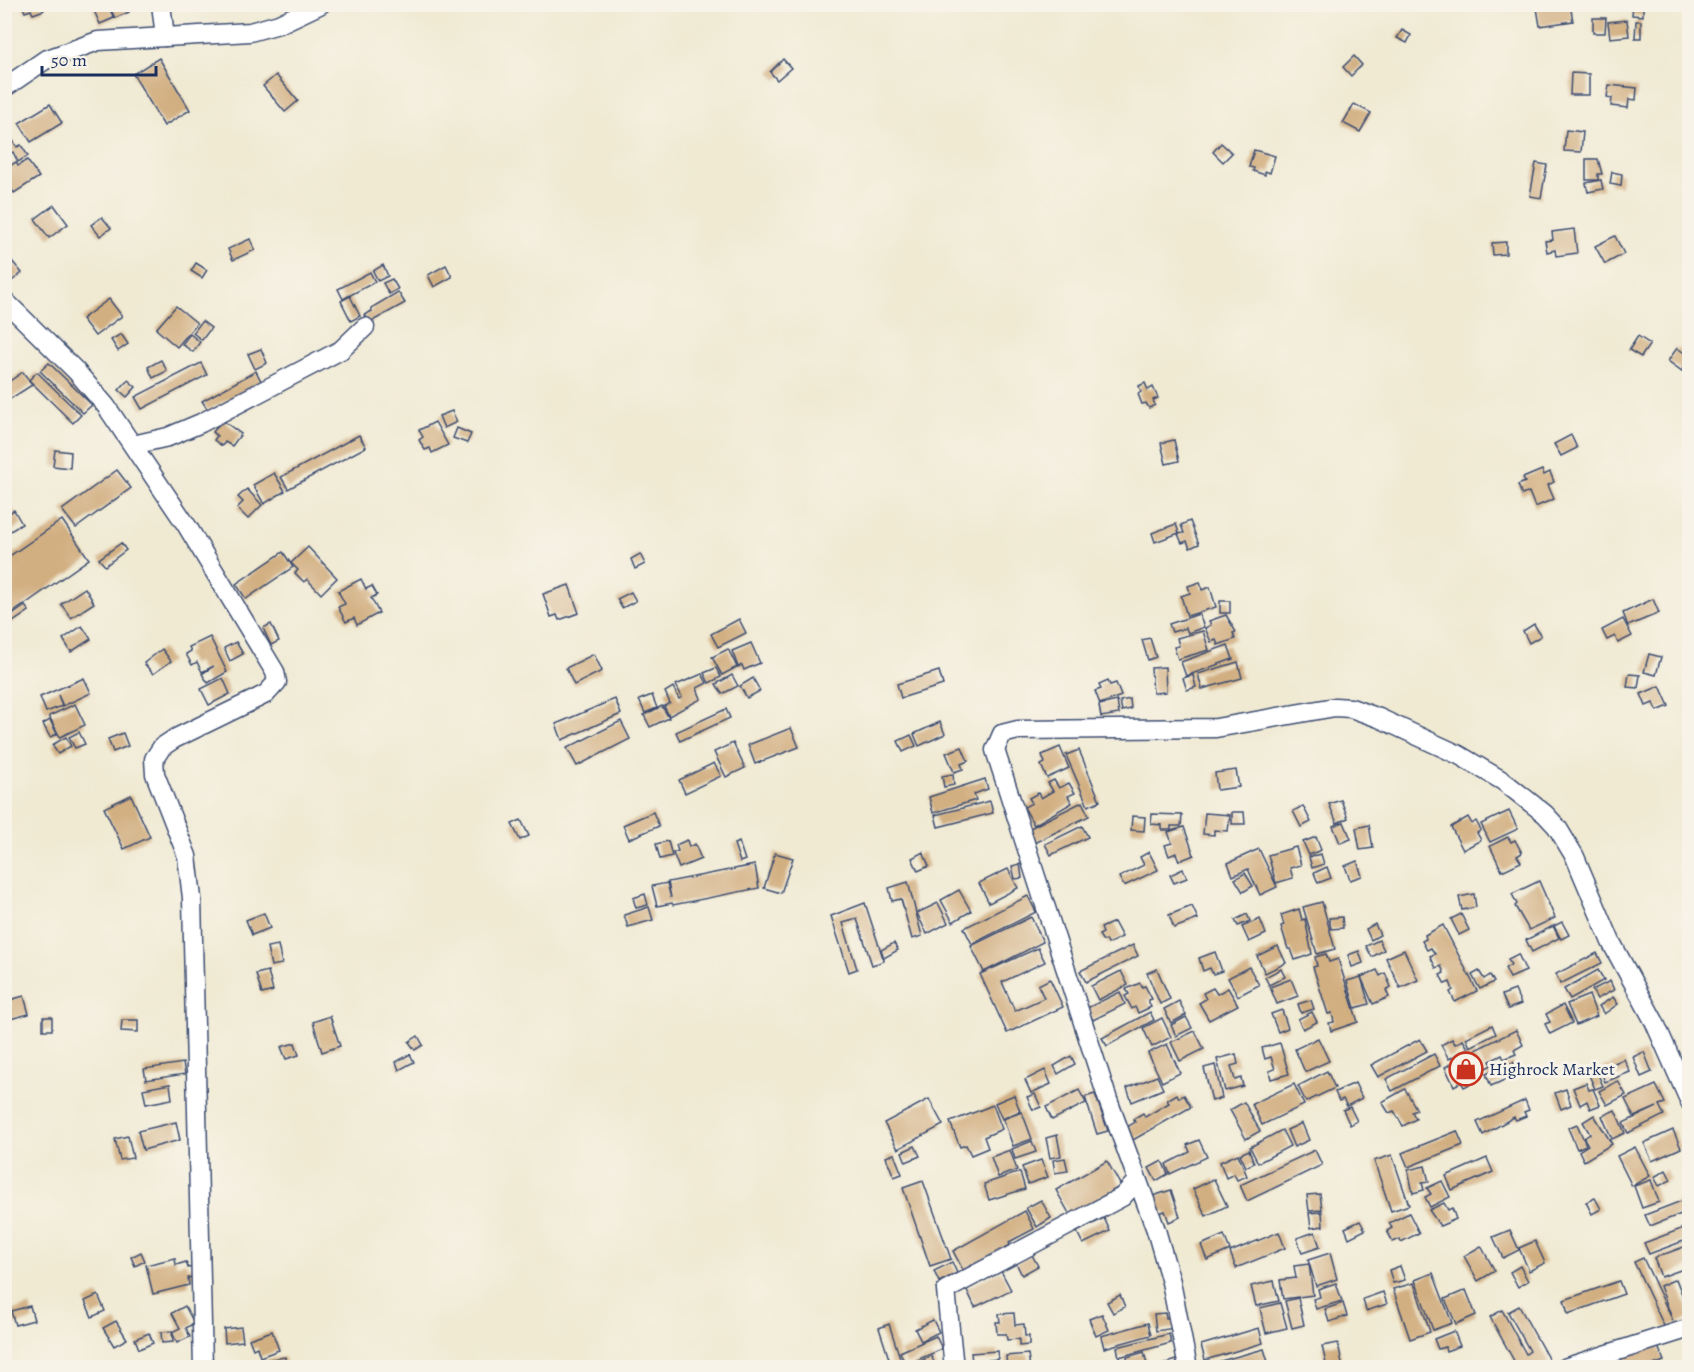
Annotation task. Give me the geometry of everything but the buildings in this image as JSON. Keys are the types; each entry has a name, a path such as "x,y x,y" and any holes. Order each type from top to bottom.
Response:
{"street":[{"path":"162,4 165,37"},
{"path":"4,88 45,60 70,50 116,39 249,32 279,24 321,4"},
{"path":"4,300 76,371 106,406 187,526 266,654 277,682 266,694 174,739 162,747 154,759 155,774 187,856 192,898 203,1368"},
{"path":"133,445 168,437 201,423 341,350 365,327"},
{"path":"1188,1368 1171,1282 1156,1230 1108,1100 995,750 998,740 1007,732 1216,728 1316,709 1343,707 1379,718 1459,755 1521,795 1545,814 1566,841 1611,942 1654,1021 1689,1102"},
{"path":"954,1368 946,1290 1122,1197 1137,1181"},
{"path":"1564,1368 1689,1329"}],"place":[{"name":"Highrock Market","path":"1466,1069"}]}
